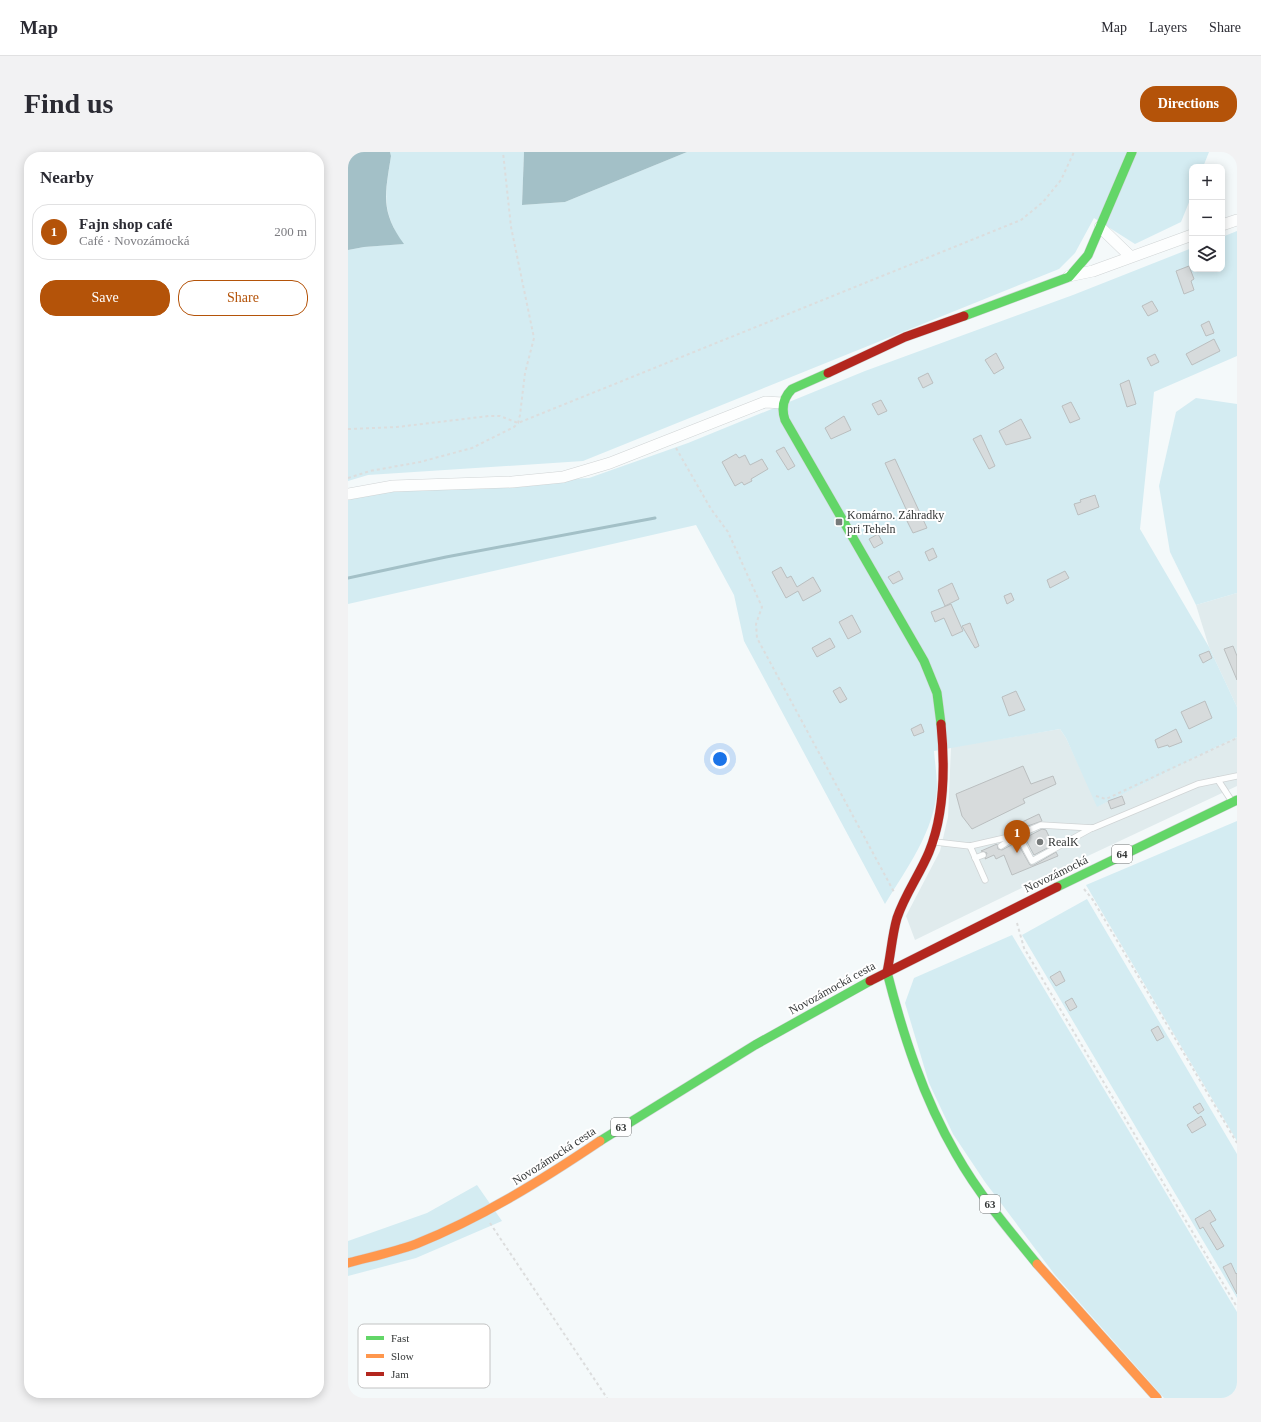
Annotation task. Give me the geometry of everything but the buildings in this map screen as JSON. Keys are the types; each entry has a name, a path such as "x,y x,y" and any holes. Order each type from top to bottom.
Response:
{"main road":[{"path":"887,972 892,954 894,928 902,905 927,857 933,842 937,825 941,789 940,710 935,686 924,661 785,420 783,403 792,389 905,337 1053,284 1069,276 1088,255 1132,152"},
{"name":"Novozámocká","path":"887,972 1012,908 1235,801"},
{"name":"Novozámocká cesta","path":"348,1263 415,1244 483,1212 554,1172 625,1124 748,1050 887,972"},
{"name":"63","path":"887,972 910,1054 926,1094 955,1154 988,1201 1043,1271 1157,1398"}],"street":[{"path":"1225,224 1237,220"},
{"path":"1100,227 1130,256"},
{"path":"1069,276 1093,271 1130,256 1189,236"},
{"path":"348,494 393,486 512,482 563,477 597,468 672,440 765,402 783,403"}],"lane":[{"path":"1018,835 1032,861 1092,828 1198,784 1237,776"},
{"path":"1218,780 1235,801"},
{"path":"1001,846 1018,835 1041,825 1092,828"},
{"path":"933,842 970,846 1018,835"},
{"path":"970,846 985,880"},
{"path":"975,858 983,855"}],"path":[{"path":"503,152 510,227 534,338 525,373 518,423"},
{"path":"348,478 370,471 420,462 472,448 514,427 518,423 1021,220 1043,202 1062,180 1074,152"},
{"path":"348,429 397,427 489,416 500,416 518,423"},
{"path":"672,440 711,509 728,532 762,607 756,624 757,638 902,905"},
{"path":"1096,796 1106,799 1237,738"},
{"path":"1075,878 1093,900 1237,1143"},
{"path":"1012,908 1024,948 1237,1307"},
{"path":"483,1212 606,1398"}],"shaded area":[{"path":"348,152 390,152 391,156 387,181 386,202 391,222 404,244 364,247 348,250"},
{"path":"390,152 524,152 522,205 565,202 687,152 1209,152 1204,164 1189,164 1189,202 1181,222 1135,244 1094,218 1075,253 1059,269 583,461 368,475 348,481 348,250 364,247 403,244 391,222 386,202 387,181 391,156"},
{"path":"524,152 687,152 565,202 522,205"},
{"path":"1237,231 1237,356 1154,392 1140,529 1209,647 1237,707 1237,737 1097,807 1066,738 1060,729 934,751 937,788 931,819 918,849 885,904 744,641 734,595 696,525 348,604 348,500 379,491 589,478 688,443 865,371 1073,295 1189,249 1189,272 1225,272 1225,236"},
{"path":"1196,398 1237,404 1237,593 1196,605 1170,552 1159,486 1176,412"},
{"path":"1237,593 1237,707 1209,647 1196,605"},
{"path":"1060,729 1066,738 1098,806 1237,737 1237,786 1075,862 915,940 906,916 940,851 948,817 951,747"},
{"path":"1237,821 1237,1141 1086,885"},
{"path":"1087,899 1237,1154 1237,1298 1022,935"},
{"path":"1012,935 1237,1312 1237,1398 1164,1398 1055,1275 985,1182 953,1134 929,1083 905,1003 914,978"},
{"path":"477,1185 502,1221 416,1258 348,1276 348,1241 427,1213"}],"waterway":[{"path":"348,578 446,557 655,518"}],"traffic: fast":[{"path":"964,316 1069,277 1088,255 1132,152"},
{"path":"828,373 792,389 787,396 783,407 785,420 924,661 937,693 941,724"},
{"path":"1057,887 1237,800"},
{"path":"887,972 915,1065 944,1132 956,1154 984,1197 1037,1264"},
{"path":"600,1141 755,1045 870,981"}],"traffic: slow":[{"path":"348,1263 391,1252 440,1234 511,1197 600,1141"},
{"path":"1037,1264 1157,1398"}],"traffic: jam":[{"path":"828,373 905,337 964,316"},
{"path":"887,972 897,918 929,852 938,821 941,805 943,772 941,724"},
{"path":"870,981 1057,887"}],"place":[{"name":"Komárno. Záhradky pri Teheln","path":"839,522"},
{"name":"RealK","path":"1040,842"},
{"name":"Fajn shop café","path":"1017,853"}]}
